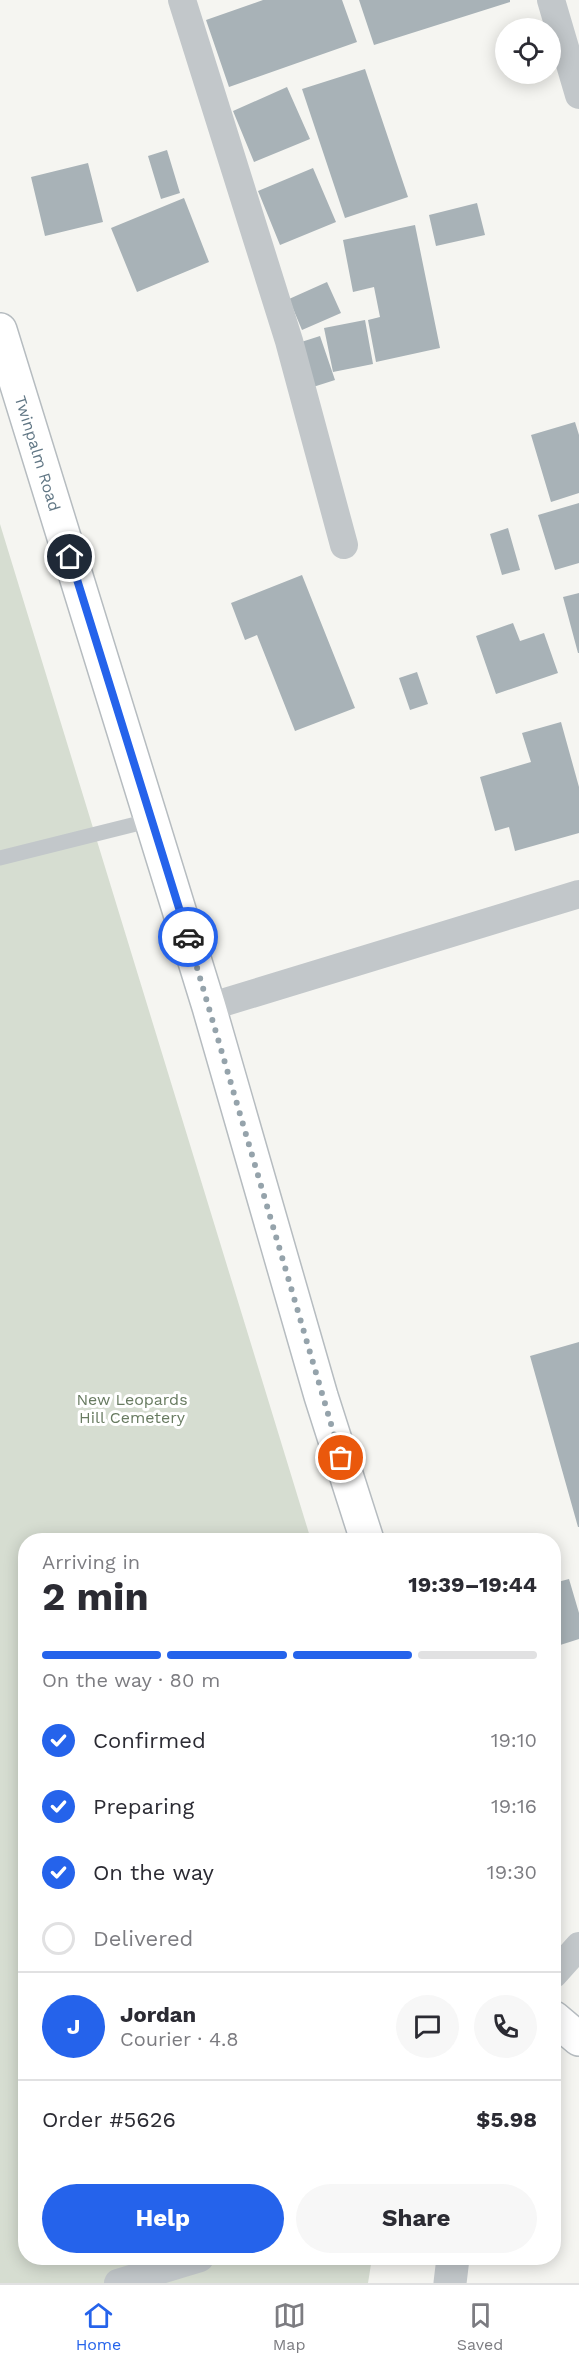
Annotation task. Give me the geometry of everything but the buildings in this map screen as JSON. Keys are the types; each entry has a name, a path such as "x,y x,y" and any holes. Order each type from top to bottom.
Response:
{"main road":[{"name":"Twinpalm Road","path":"0,330 209,1007 321,1396 365,1533"},
{"path":"561,2024 579,2039"}],"street":[{"path":"182,0 289,341 344,545"},
{"path":"551,0 579,95"},
{"path":"209,1007 579,894"},
{"path":"561,1966 579,1946"},
{"path":"118,2283 177,2265"},
{"path":"450,2283 452,2265"}],"lane":[{"path":"0,858 152,820"}],"green space":[{"name":"New Leopards Hill Cemetery","path":"0,524 309,1533 18,1533 18,2265 371,2265 368,2283 0,2283"}],"way so far":[{"path":"188,937 341,1458"}],"route":[{"path":"70,557 188,937"}]}
